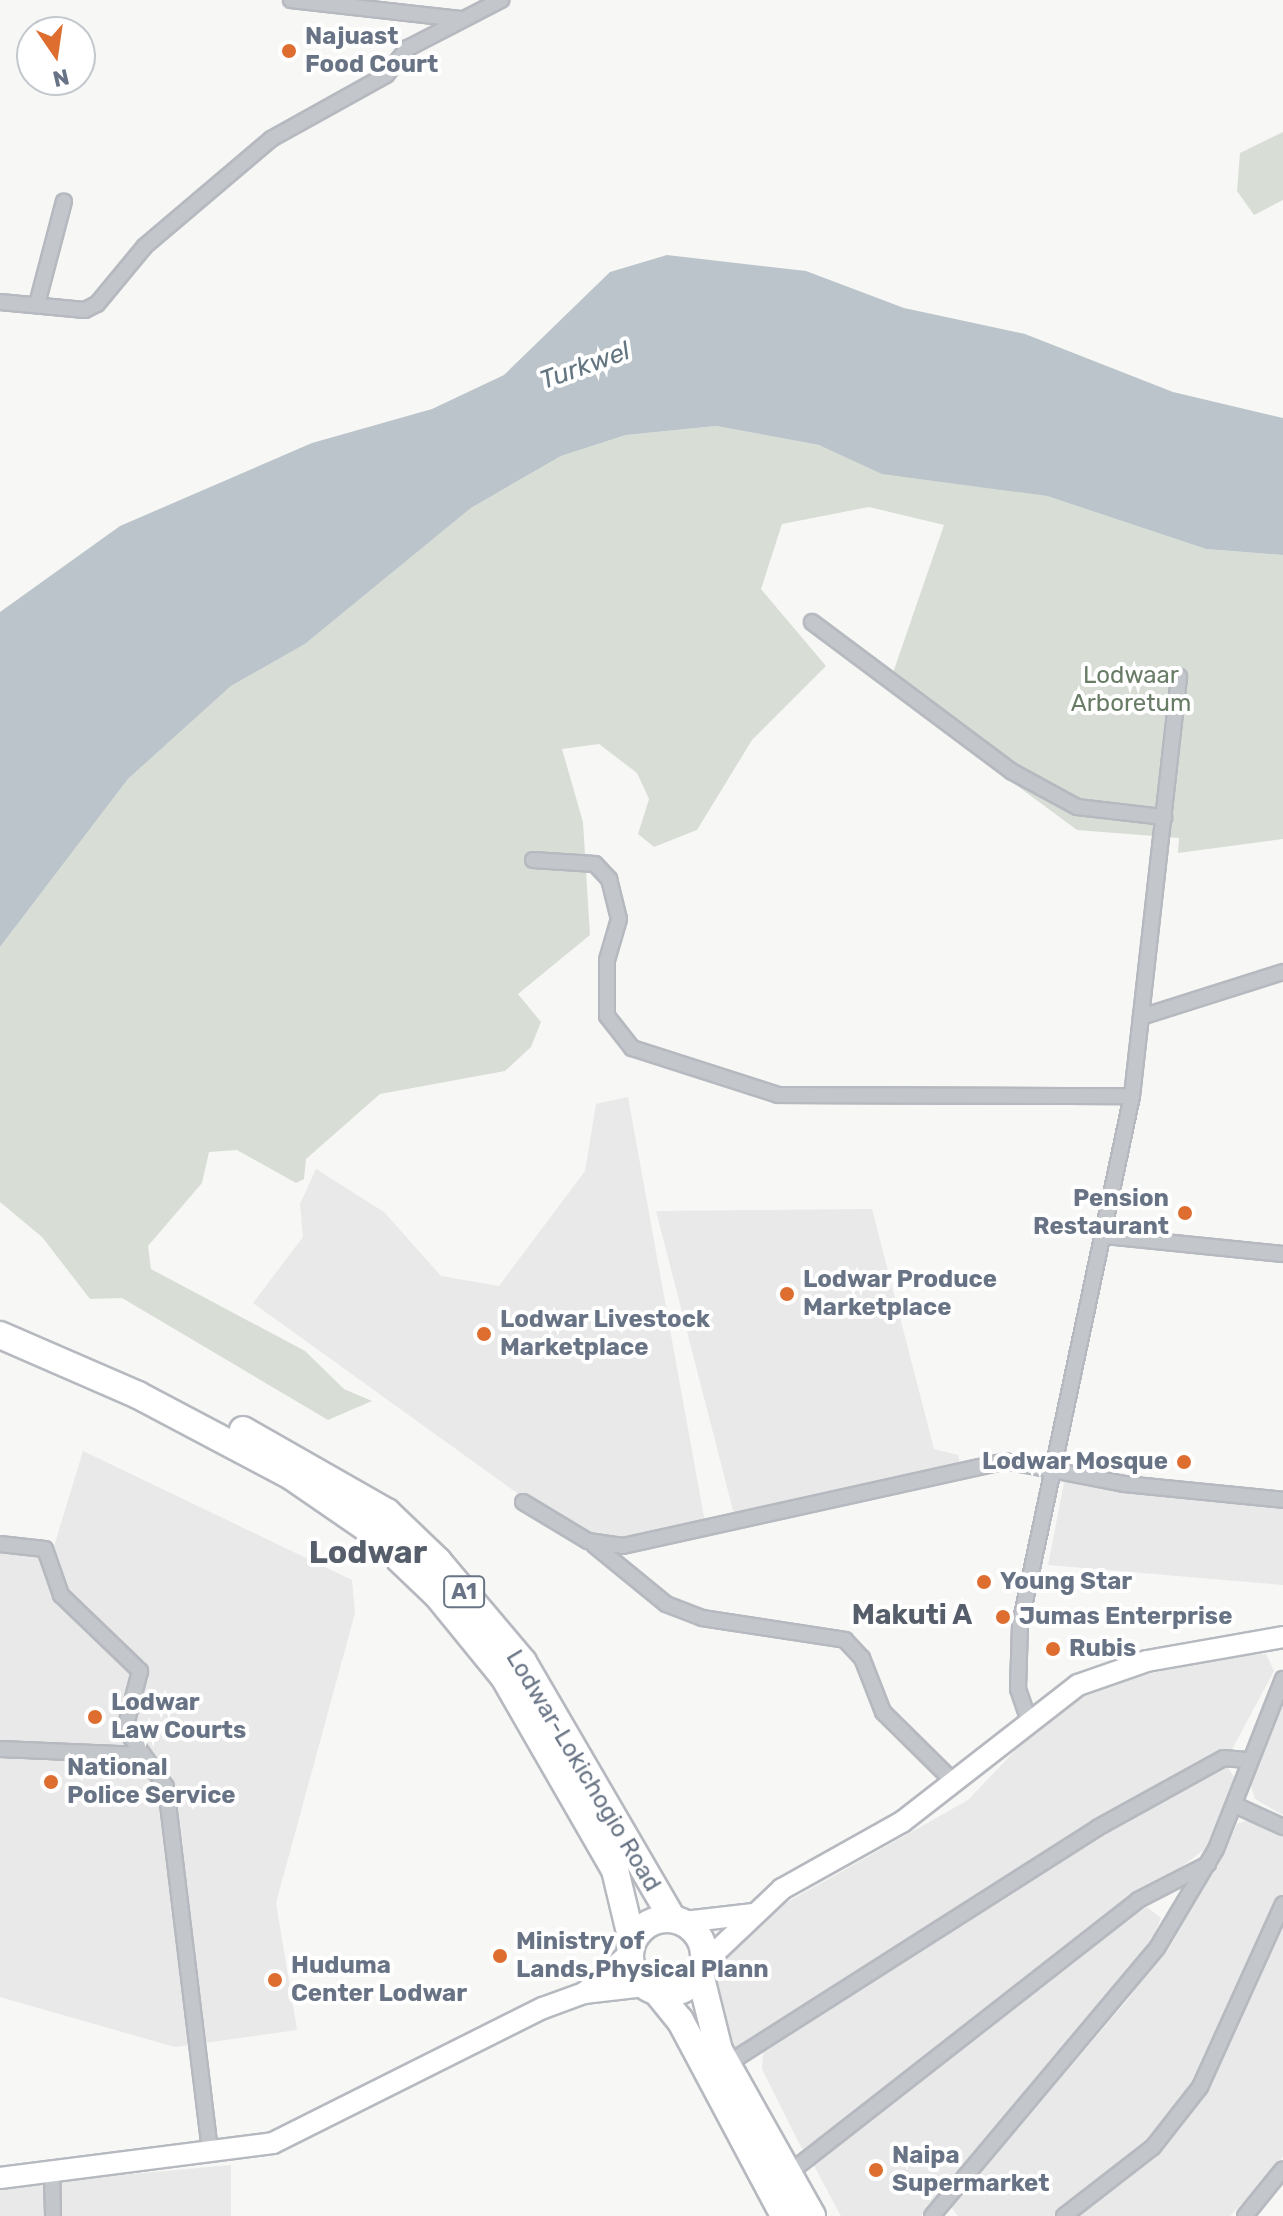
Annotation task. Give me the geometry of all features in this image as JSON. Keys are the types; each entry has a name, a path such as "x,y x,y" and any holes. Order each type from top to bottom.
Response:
{"highway":[{"name":"A1","path":"0,1335 138,1395"},
{"name":"Lodwar-Lokichogio Road","path":"138,1395 291,1476 368,1529 485,1651 615,1870 630,1947"},
{"name":"Lodwar-Lokichogio Road","path":"138,1395 218,1418 320,1468 387,1512 438,1561 523,1662 678,1920"},
{"name":"A1","path":"678,1920 701,1939 702,1968 727,2064 812,2216"},
{"path":"630,1947 649,1923 678,1920"},
{"name":"A1","path":"630,1947 651,1989 680,2020 784,2216"},
{"path":"651,1989 682,1990 702,1968"}],"main road":[{"path":"702,1968 752,1914 955,1783 1028,1718 1113,1671 1283,1637"},
{"path":"678,1920 752,1914"},
{"path":"0,2178 210,2152 306,2131 584,1993 630,1947"},
{"path":"584,1993 651,1989"}],"street":[{"path":"291,0 461,19"},
{"path":"0,302 85,310 97,304 145,246 249,156 386,75 408,48 501,0"},
{"path":"37,304 64,201"},
{"path":"812,622 1011,771 1077,807 1164,817"},
{"path":"1028,1718 1018,1689 1018,1646 1060,1466 1132,1096 1179,677"},
{"path":"533,860 595,864 609,879 619,919 607,960 607,1016 632,1048 778,1095 1132,1096"},
{"path":"1141,1017 1283,972"},
{"path":"1105,1236 1283,1254"},
{"path":"588,1541 671,1541 965,1465 1060,1466 1124,1484 1283,1500"},
{"path":"523,1502 588,1541 666,1604 752,1630 845,1640 862,1658 883,1712 955,1783"},
{"path":"0,1544 45,1549 61,1595 134,1660 140,1677 125,1729 166,1787 210,2152"},
{"path":"932,2216 1148,1959 1208,1864 1235,1805 1246,1760 1283,1679"},
{"path":"0,1749 142,1755"},
{"path":"727,2064 1097,1828 1224,1758 1246,1760"},
{"path":"1235,1805 1283,1827"},
{"path":"789,2173 1138,1900 1208,1864"},
{"path":"1064,2216 1153,2147 1200,2087 1283,1904"},
{"path":"1245,2216 1283,2169"},
{"path":"52,2171 53,2216"}],"shaded area":[{"name":"Lodwar Livestock Marketplace","path":"628,1097 706,1528 653,1541 597,1537 549,1516 253,1303 303,1237 300,1204 316,1169 384,1212 441,1276 499,1286 585,1171 596,1104"},
{"name":"Lodwar Produce Marketplace","path":"872,1209 934,1449 958,1455 960,1464 736,1522 656,1211"},
{"path":"83,1451 352,1580 355,1613 276,1903 297,2030 175,2047 0,1997 0,1549 51,1556"},
{"path":"1065,1478 1283,1504 1283,1585 1048,1565"},
{"path":"1266,1654 1274,1671 1231,1751 1116,1811 728,2054 687,1978 689,1966 710,1946 968,1800 1047,1717 1094,1688 1212,1658"},
{"path":"1283,1693 1283,1815 1255,1799 1248,1776"},
{"path":"1225,1763 1234,1777 1225,1819 1205,1849 821,2143 802,2149 762,2069 763,2053 1140,1809"},
{"path":"1248,1820 1283,1834 1283,2156 1275,2170 1230,2216 958,2216 951,2207 1129,1998 1216,1869 1237,1824"},
{"path":"1147,1907 1161,1918 1155,1933 1115,1989 921,2216 841,2216 812,2162 1078,1950"},
{"path":"231,2165 231,2216 0,2216 0,2186"}],"green space":[{"path":"1283,132 1283,200 1254,215 1237,191 1240,153"},
{"name":"Lodwaar Arboretum","path":"716,426 819,445 936,480 1047,496 1206,549 1283,555 1283,839 1178,853 1179,838 1077,830 887,690 944,525 869,507 782,524 761,589 826,666 752,740 697,830 654,847 638,834 649,799 637,773 599,744 562,749 583,822 590,935 518,994 541,1022 531,1047 505,1071 380,1094 306,1159 304,1179 296,1183 237,1150 209,1152 202,1183 148,1246 151,1269 305,1351 344,1389 372,1401 328,1420 122,1298 90,1299 42,1237 0,1202 0,947 128,779 231,686 305,644 471,508 561,456 626,435"}],"water":[{"name":"Turkwel","path":"667,255 806,271 904,308 1025,334 1173,392 1283,418 1283,555 1206,549 1047,496 882,474 819,445 716,426 626,435 561,456 471,508 305,644 231,686 128,779 0,947 0,612 120,526 312,443 432,409 504,375 610,272"}],"place":[{"name":"Najuast Food Court","path":"289,51"},
{"name":"Pension Restaurant","path":"1185,1213"},
{"name":"Lodwar Produce Marketplace","path":"787,1294"},
{"name":"Lodwar Livestock Marketplace","path":"484,1334"},
{"name":"Lodwar Mosque","path":"1184,1462"},
{"name":"Young Star","path":"984,1582"},
{"name":"Jumas Enterprise","path":"1003,1617"},
{"name":"Rubis","path":"1053,1649"},
{"name":"Lodwar Law Courts","path":"95,1717"},
{"name":"National Police Service","path":"51,1782"},
{"name":"Ministry of Lands,Physical Plann","path":"500,1956"},
{"name":"Huduma Center Lodwar","path":"275,1980"},
{"name":"Naipa Supermarket","path":"876,2170"}],"district":[{"name":"Lodwar","path":"368,1552"},
{"name":"Makuti A","path":"912,1615"}]}
